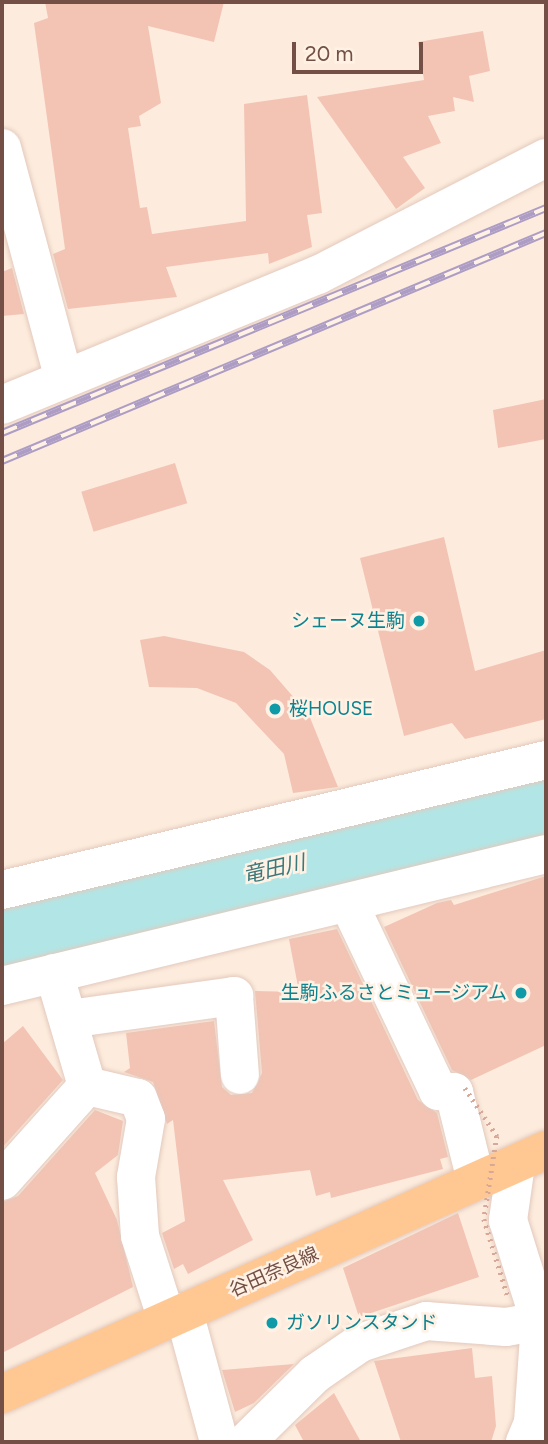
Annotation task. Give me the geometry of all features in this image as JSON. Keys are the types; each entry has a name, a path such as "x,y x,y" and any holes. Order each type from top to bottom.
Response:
{"main road":[{"name":"谷田奈良線","path":"2,1394 531,1157"}],"street":[{"path":"2,148 64,379"},
{"path":"2,405 318,275 546,158"},
{"path":"2,890 546,760"},
{"path":"2,986 349,904 546,854"},
{"path":"349,904 438,1091 454,1092 477,1181"},
{"path":"54,973 87,1086"},
{"path":"69,1019 234,996 240,1075"},
{"path":"2,1181 87,1086"},
{"path":"87,1086 138,1098 146,1119 136,1177 140,1236 176,1316 219,1442"},
{"path":"525,1442 533,1423 543,1321 508,1220 531,1157"},
{"path":"265,1436 314,1374 360,1343 426,1321 506,1327 543,1321"}],"path":[{"path":"465,1088 496,1136 484,1219 508,1297"}],"building":[{"path":"45,2 224,2 214,42 148,26 161,103 139,116 141,126 128,128 140,208 147,207 152,234 246,221 244,104 307,95 322,213 307,215 312,247 269,264 268,253 166,267 177,297 68,309 53,254 65,249 34,23 48,18"},
{"path":"483,31 490,71 469,76 474,102 453,97 455,111 428,116 441,143 403,157 425,188 396,209 317,97 424,80 418,42"},
{"path":"12,268 24,314 2,316 2,272"},
{"path":"546,399 546,439 498,448 493,410"},
{"path":"175,463 187,503 94,532 81,492"},
{"name":"シェーヌ生駒","path":"444,537 475,671 546,650 546,719 465,739 452,723 404,736 360,558"},
{"name":"桜HOUSE","path":"164,636 244,652 270,670 309,715 338,787 293,793 284,754 236,703 197,688 149,687 140,640"},
{"path":"546,876 546,1045 471,1080 452,1070 384,927 437,903 451,900 454,905"},
{"path":"337,929 418,1100 437,1113 448,1157 440,1159 443,1169 331,1198 330,1192 316,1196 310,1170 223,1180 253,1240 188,1274 183,1264 174,1269 162,1233 185,1221 173,1120 167,1124 153,1082 124,1072 130,1068 126,1033 214,1021 222,1087 231,1095 252,1093 262,1073 255,991 299,992 289,939"},
{"path":"23,1026 63,1080 2,1148 2,1044"},
{"path":"95,1110 123,1121 118,1155 95,1173 117,1220 133,1287 2,1353 2,1202 18,1196"},
{"path":"458,1213 479,1277 359,1317 343,1268"},
{"path":"472,1348 475,1378 492,1376 496,1426 491,1442 401,1442 374,1361"},
{"path":"294,1364 254,1403 235,1412 222,1370"},
{"path":"334,1393 361,1442 304,1442 295,1425"}],"waterway":[{"name":"竜田川","path":"2,931 546,806"}],"railway":[{"path":"2,433 546,208"},
{"path":"2,461 546,233"}],"place":[{"name":"シェーヌ生駒","path":"419,621"},
{"name":"桜HOUSE","path":"275,709"},
{"name":"生駒ふるさとミュージアム","path":"521,993"},
{"name":"ガソリンスタンド","path":"272,1323"}]}
